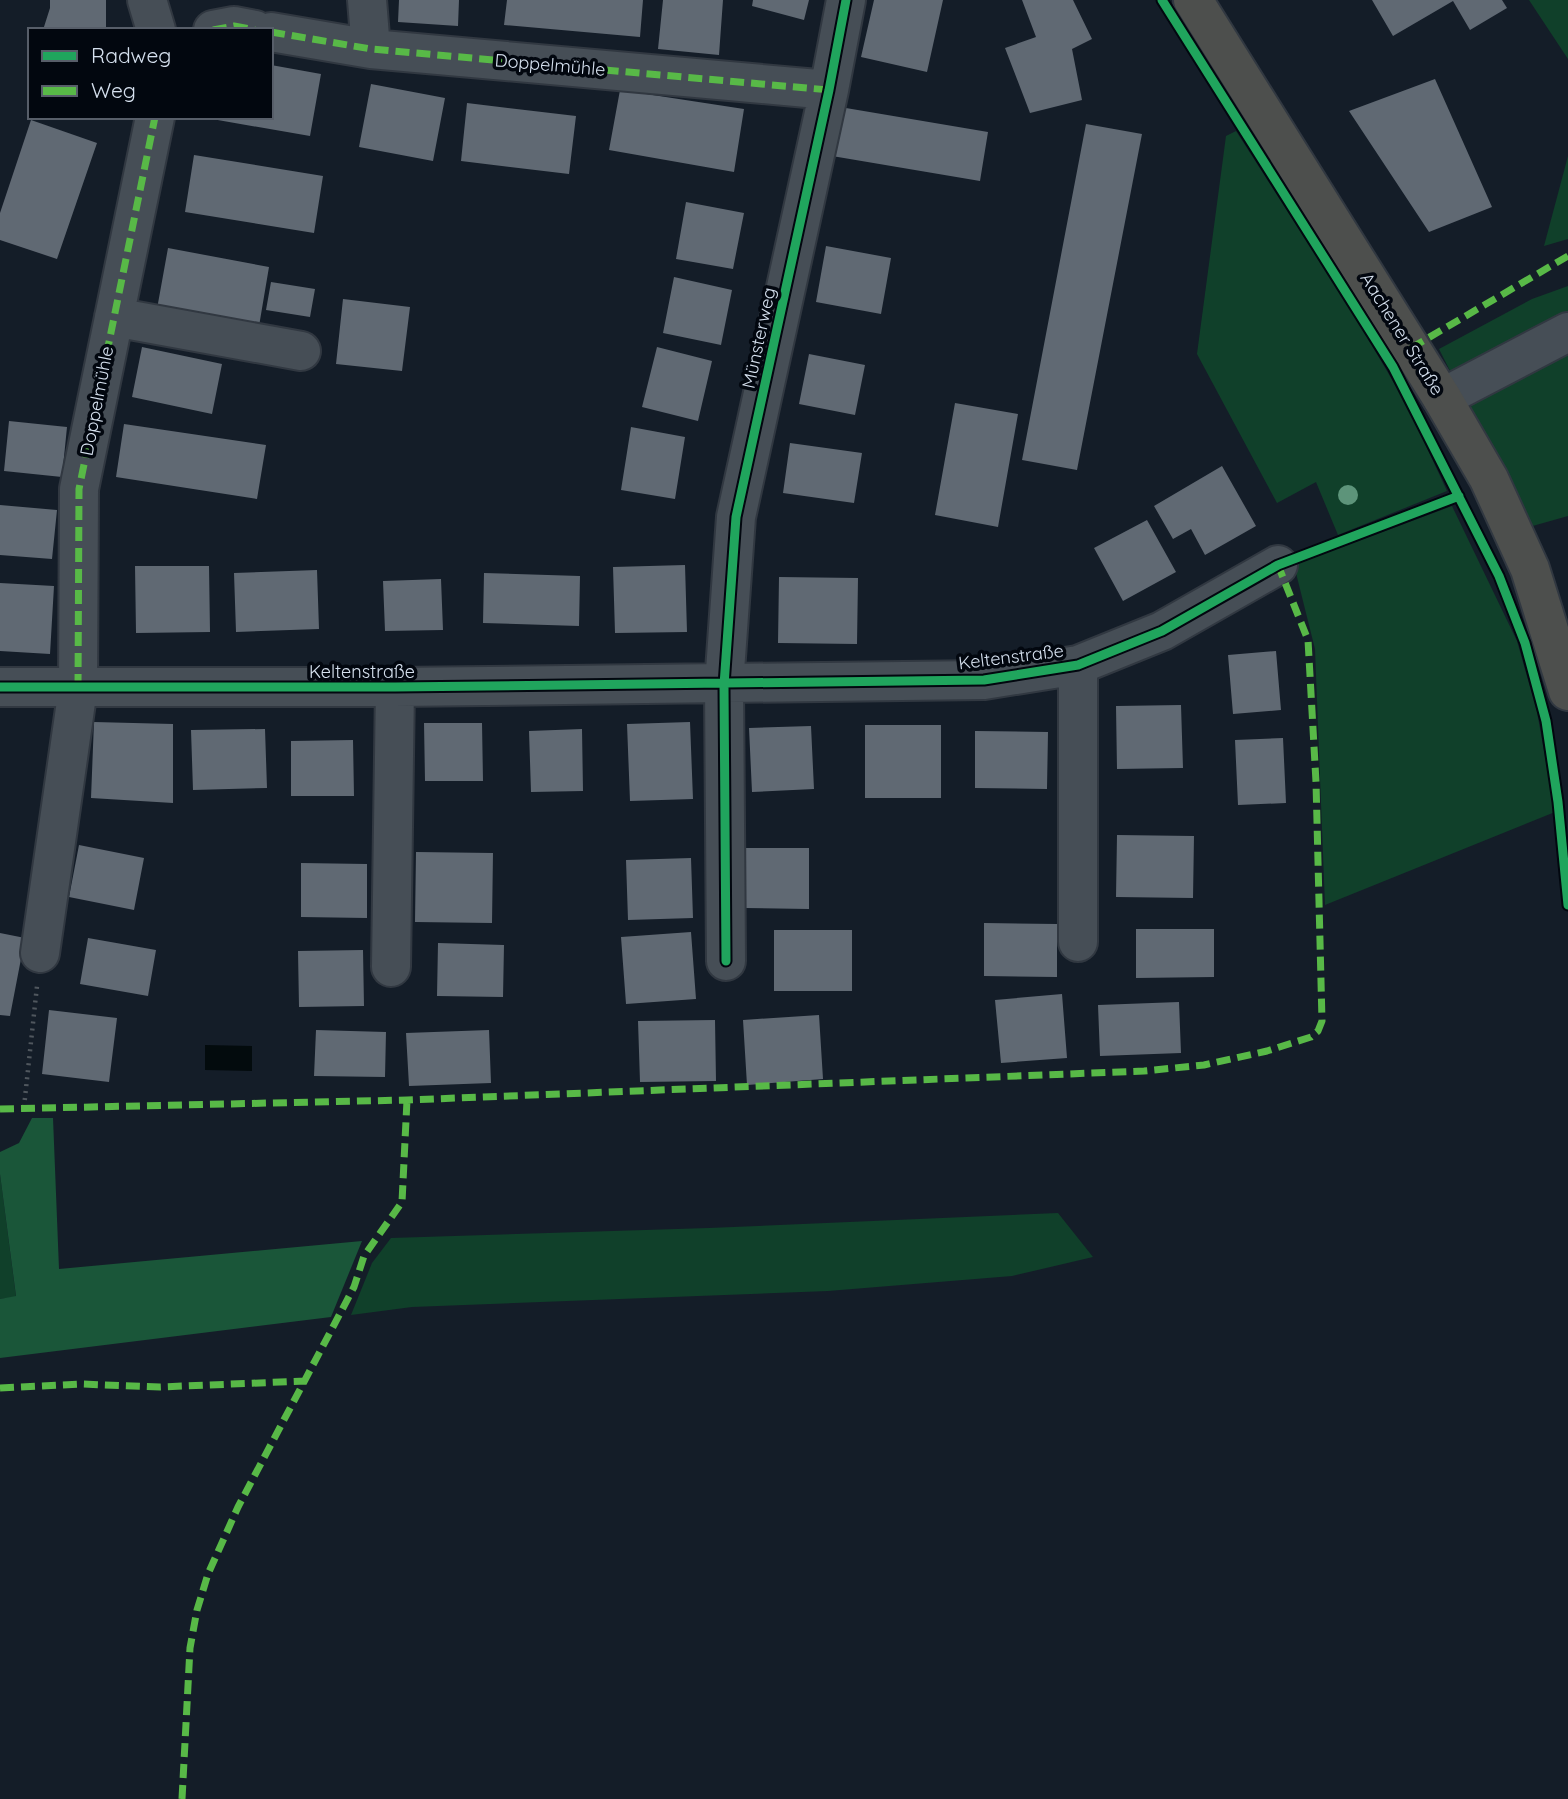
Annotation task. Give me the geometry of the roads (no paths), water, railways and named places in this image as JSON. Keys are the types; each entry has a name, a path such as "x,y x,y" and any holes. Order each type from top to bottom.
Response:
{"main road":[{"name":"Aachener Straße","path":"1192,0 1442,398 1489,480 1530,569 1568,691"}],"street":[{"path":"147,0 155,28"},
{"path":"367,0 371,50"},
{"name":"Münsterweg","path":"724,685 736,517 829,90 846,0"},
{"path":"224,28 245,28"},
{"name":"Doppelmühle","path":"273,32 371,50 829,90"},
{"name":"Doppelmühle","path":"78,688 79,489 155,119"},
{"path":"114,317 301,351"},
{"path":"1442,398 1568,332"},
{"name":"Keltenstraße","path":"0,687 724,685 984,680 1078,664 1162,631 1278,565"},
{"name":"Keltenstraße","path":"1078,664 1078,942"},
{"path":"724,685 726,961"},
{"name":"Keltenstraße","path":"391,967 395,687"},
{"path":"40,953 78,688"}]}
